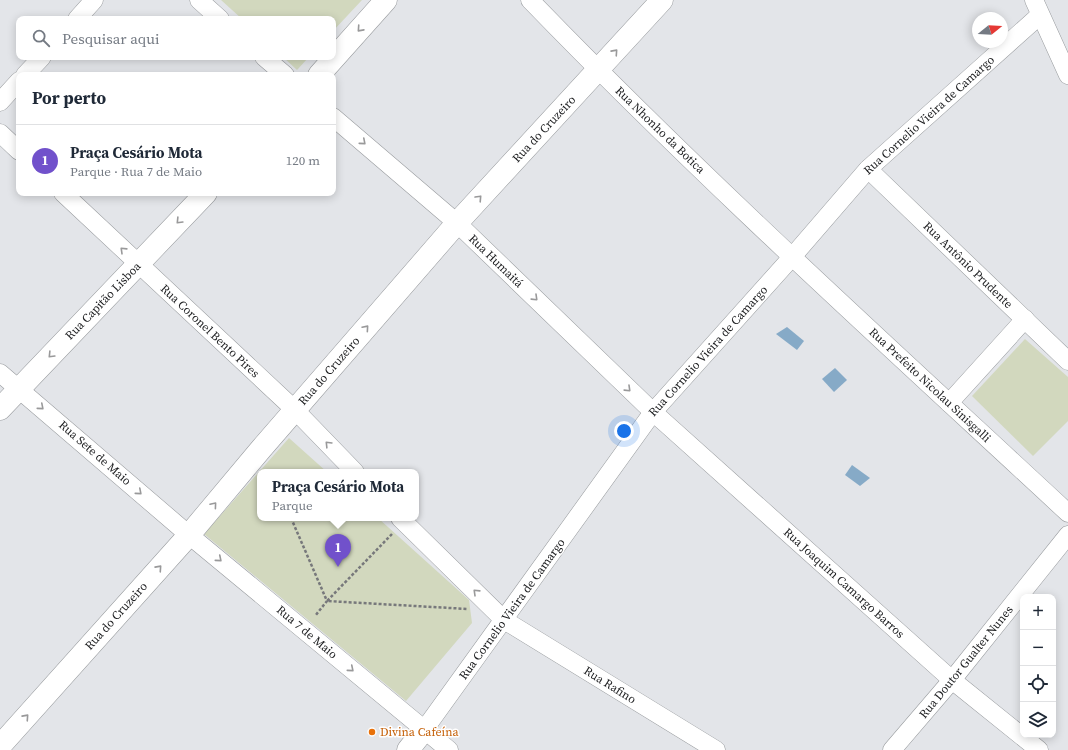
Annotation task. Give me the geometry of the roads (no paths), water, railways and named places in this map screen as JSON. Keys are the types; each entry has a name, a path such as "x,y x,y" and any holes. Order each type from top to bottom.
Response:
{"street":[{"path":"80,16 94,0"},
{"path":"199,0 217,16"},
{"path":"336,57 386,0"},
{"name":"Rua Nhonho da Botica","path":"530,0 598,70 792,257"},
{"name":"Rua do Cruzeiro","path":"0,746 189,534 456,223 662,0"},
{"path":"1037,8 1068,75"},
{"name":"Rua Cornelio Vieira de Camargo","path":"424,730 499,615 653,412 792,257 868,169 1037,8"},
{"path":"28,72 39,60"},
{"path":"268,60 282,72"},
{"path":"323,72 333,60"},
{"path":"0,102 16,85"},
{"name":"Rua Humaitá","path":"336,120 456,223 653,412"},
{"path":"0,133 16,148"},
{"name":"Rua Antônio Prudente","path":"868,169 1068,361"},
{"name":"Rua Coronel Bento Pires","path":"66,196 137,264 295,410 352,469"},
{"name":"Rua Capitão Lisboa","path":"0,409 203,196"},
{"name":"Rua Prefeito Nicolau Sinisgalli","path":"792,257 1068,513"},
{"path":"949,403 1025,319"},
{"name":"Rua Sete de Maio","path":"0,373 189,534"},
{"name":"Rua Joaquim Camargo Barros","path":"653,412 952,680 1039,750"},
{"path":"403,521 499,615"},
{"name":"Rua 7 de Maio","path":"189,534 449,750"},
{"name":"Rua Doutor Gualter Nunes","path":"892,750 952,680 1068,535"},
{"name":"Rua Rafino","path":"499,615 716,750"},
{"path":"408,750 424,730"}],"water":[{"path":"787,327 804,341 797,350 776,334"},
{"path":"835,368 847,380 834,392 822,379"},
{"path":"852,465 870,478 860,486 845,475"}],"place":[{"name":"Praça Cesário Mota","path":"338,567"},
{"name":"Divina Cafeína","path":"372,732"}]}
